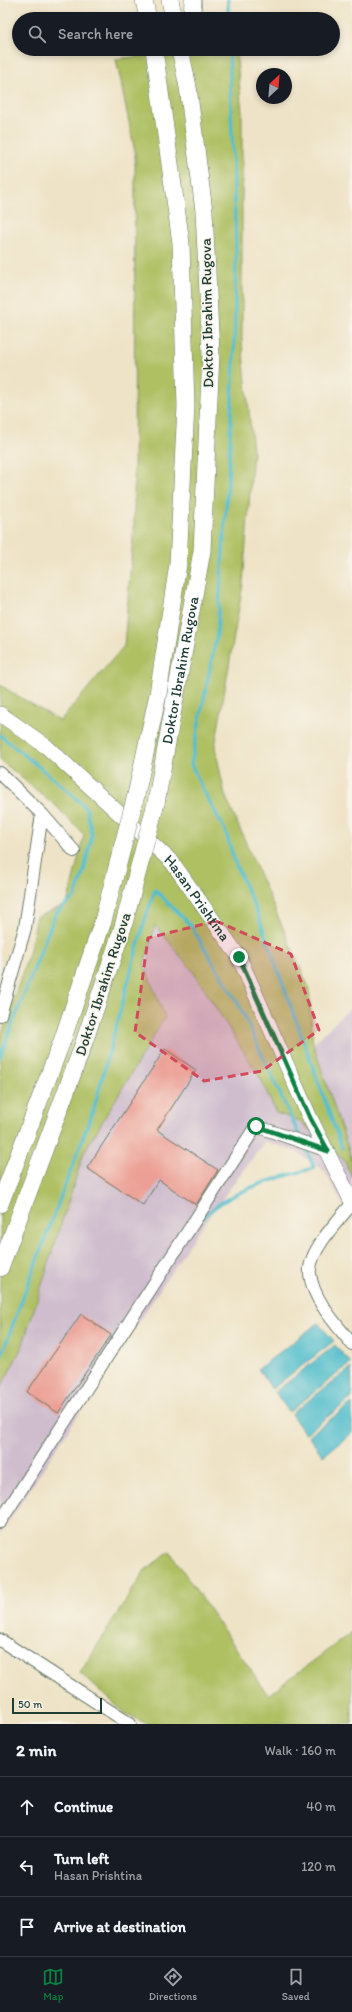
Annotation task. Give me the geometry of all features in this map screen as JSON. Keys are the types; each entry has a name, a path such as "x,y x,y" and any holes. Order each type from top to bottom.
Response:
{"highway":[{"path":"144,0 147,12"},
{"path":"170,0 173,12"},
{"path":"192,12 193,0"},
{"name":"Doktor Ibrahim Rugova","path":"0,1204 62,1041 104,921 136,795 158,694 178,564 186,406 181,243 155,56"},
{"name":"Doktor Ibrahim Rugova","path":"0,1268 81,1051 123,927 156,803 202,551 211,354 204,211 188,87 181,56"},
{"path":"188,87 190,56"}],"main road":[{"name":"Hasan Prishtina","path":"0,714 47,747 172,862 239,957 310,1118 328,1151 352,1203"}],"street":[{"path":"0,773 42,814 74,851"},
{"path":"0,1015 25,928 42,814"},
{"path":"0,1522 256,1126 328,1151"},
{"path":"352,1203 328,1233 315,1253 309,1272 316,1294 352,1344"},
{"path":"0,1640 130,1724"}],"highlighted area":[{"path":"216,921 291,954 319,1030 262,1071 204,1081 135,1032 148,938"}],"shaded area":[{"path":"155,925 192,970 261,1079 276,1113 300,1121 344,1160 352,1176 352,1221 325,1171 297,1152 265,1141 194,1237 0,1535 0,1389 22,1347 84,1152 165,1017 144,965"},
{"path":"352,1006 352,1160 313,1044"}],"green space":[{"path":"142,56 237,56 242,112 242,342 253,451 243,584 215,747 225,795 309,988 313,1044 352,1160 352,1176 344,1160 300,1121 276,1113 261,1079 192,970 155,925 144,965 165,1017 84,1152 22,1347 0,1389 0,1040 29,953 37,917 67,904 84,835 56,806 0,760 0,685 60,721 124,646 134,525 135,152 116,59"},
{"path":"170,1552 268,1695 352,1632 352,1724 147,1724 125,1713 80,1673 145,1570"}],"water":[{"path":"318,1323 334,1341 272,1389 258,1369"},
{"path":"335,1345 351,1363 289,1412 275,1392"},
{"path":"351,1368 352,1398 305,1434 291,1414"},
{"path":"352,1403 352,1433 323,1456 308,1436"}],"building":[{"path":"165,1049 196,1070 157,1130 218,1170 196,1205 159,1180 143,1205 87,1168"},
{"path":"81,1314 111,1335 58,1413 27,1392"}],"waterway":[{"path":"228,0 228,12"},
{"path":"229,56 236,251 234,359 228,480 217,633 191,764 203,790 225,830 236,865 258,915 342,1148"},
{"path":"0,735 67,790 86,808 92,834 84,871 75,897 55,914 0,1057"},
{"path":"0,1359 94,1108 144,923 155,890 191,926 239,1005 301,1139"},
{"path":"202,1218 214,1208 240,1192 270,1181 314,1168 305,1146"}],"route":[{"path":"239,957 310,1118 328,1151 256,1126"}]}
